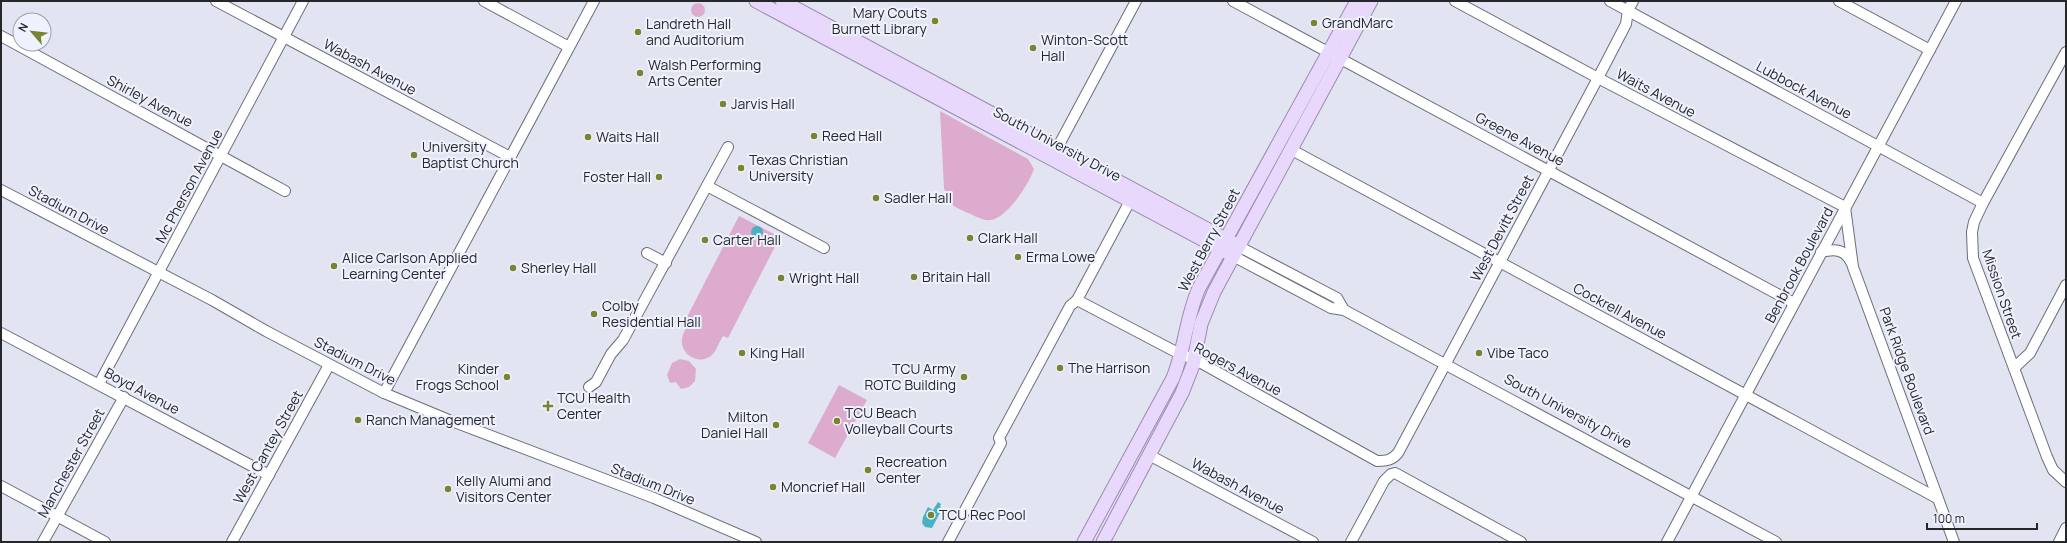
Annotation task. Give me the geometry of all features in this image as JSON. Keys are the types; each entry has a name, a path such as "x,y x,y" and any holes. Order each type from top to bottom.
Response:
{"main road":[{"name":"South University Drive","path":"756,1 1054,154 1235,251"},
{"name":"South University Drive","path":"782,1 1054,154 1130,201 1224,245"},
{"name":"West Berry Street","path":"1103,542 1182,393 1194,360 1198,336 1206,309 1235,251 1290,149 1334,55 1357,1"},
{"name":"West Berry Street","path":"1084,542 1134,452 1176,371 1187,323 1199,288 1224,245 1298,107 1371,1"},
{"path":"1290,149 1289,141 1299,117 1298,107"},
{"path":"1194,302 1193,323 1188,350 1188,354 1194,360"},
{"path":"1149,455 1148,440 1166,403 1168,388"},
{"path":"1120,510 1119,498 1136,463 1134,452"}],"street":[{"name":"Wabash Avenue","path":"216,1 510,157"},
{"name":"Mc Pherson Avenue","path":"99,384 303,1"},
{"path":"484,1 569,47"},
{"path":"384,393 594,1"},
{"path":"1054,154 1136,1"},
{"name":"Greene Avenue","path":"1232,1 1794,303"},
{"name":"Waits Avenue","path":"1455,1 1598,78 1845,207"},
{"name":"Lubbock Avenue","path":"1610,1 1983,203"},
{"name":"West Devitt Street","path":"1386,461 1393,458 1398,453 1598,78 1626,24 1628,10 1633,1"},
{"path":"1839,1 1930,50"},
{"name":"Benbrook Boulevard","path":"1667,542 1956,1"},
{"name":"Shirley Avenue","path":"1,36 286,191"},
{"name":"Mission Street","path":"2066,52 1983,203 1974,222 1972,232 1973,258 2047,457 2054,470 2066,482"},
{"path":"589,388 596,382 612,354 623,340 728,147"},
{"name":"Cockrell Avenue","path":"1290,149 1937,498"},
{"path":"707,186 824,248"},
{"name":"Stadium Drive","path":"1,190 212,300 329,365 384,393 447,419 654,498 756,542"},
{"path":"948,542 1001,443 999,438 1029,381 1070,306 1077,300 1130,201"},
{"name":"Park Ridge Boulevard","path":"1845,207 1854,267 1954,542"},
{"path":"1821,252 1841,250 1849,256 1854,267"},
{"name":"South University Drive","path":"1235,251 1331,308 1344,310 1445,363 1776,542"},
{"path":"647,254 666,263"},
{"path":"2014,368 2030,353 2066,285"},
{"name":"Rogers Avenue","path":"1077,300 1194,360 1377,461 1386,461"},
{"name":"Boyd Avenue","path":"1,334 124,397 269,475"},
{"name":"West Cantey Street","path":"232,542 329,365"},
{"name":"Manchester Street","path":"43,542 124,397"},
{"name":"Wabash Avenue","path":"1149,455 1313,542"},
{"path":"1351,542 1384,481 1391,474 1400,474 1521,542"},
{"path":"1,486 105,542"},
{"path":"2058,542 2066,528"}],"shaded area":[{"path":"695,3 701,3 705,7 705,13 701,17 695,17 691,13 691,7"},
{"path":"940,111 1028,159 1034,169 1017,199 997,218 985,220 979,218 963,211 950,202 944,188"},
{"path":"739,216 780,237 728,338 723,336 712,355 707,358 697,359 687,354 682,345 683,334 691,319 687,317"},
{"path":"680,359 689,361 696,369 695,381 689,387 681,389 676,382 670,383 667,375 672,363"},
{"name":"TCU Beach Volleyball Courts","path":"839,385 867,400 835,458 808,443"}],"water":[{"path":"757,226 761,228 763,232 761,236 757,238 753,236 751,232 753,228"},
{"name":"TCU Rec Pool","path":"938,502 941,504 940,507 942,509 932,528 925,527 922,523 928,507 933,510"}],"place":[{"name":"Mary Couts Burnett Library","path":"935,21"},
{"name":"GrandMarc","path":"1314,23"},
{"name":"Landreth Hall and Auditorium","path":"638,32"},
{"name":"Winton-Scott Hall","path":"1033,48"},
{"name":"Walsh Performing Arts Center","path":"640,73"},
{"name":"Jarvis Hall","path":"723,104"},
{"name":"Reed Hall","path":"814,136"},
{"name":"Waits Hall","path":"588,137"},
{"name":"University Baptist Church","path":"414,155"},
{"name":"Texas Christian University","path":"741,168"},
{"name":"Foster Hall","path":"659,177"},
{"name":"Sadler Hall","path":"876,198"},
{"name":"Clark Hall","path":"970,238"},
{"name":"Carter Hall","path":"705,240"},
{"name":"Erma Lowe","path":"1018,257"},
{"name":"Alice Carlson Applied Learning Center","path":"334,266"},
{"name":"Sherley Hall","path":"513,268"},
{"name":"Britain Hall","path":"914,277"},
{"name":"Wright Hall","path":"781,278"},
{"name":"Colby Residential Hall","path":"594,314"},
{"name":"King Hall","path":"742,353"},
{"name":"Vibe Taco","path":"1479,353"},
{"name":"The Harrison","path":"1060,368"},
{"name":"Kinder Frogs School","path":"507,377"},
{"name":"TCU Army ROTC Building","path":"964,377"},
{"name":"TCU Health Center","path":"548,406"},
{"name":"Ranch Management","path":"358,420"},
{"name":"TCU Beach Volleyball Courts","path":"837,421"},
{"name":"Milton Daniel Hall","path":"776,425"},
{"name":"Recreation Center","path":"868,470"},
{"name":"Moncrief Hall","path":"773,487"},
{"name":"Kelly Alumi and Visitors Center","path":"448,489"},
{"name":"TCU Rec Pool","path":"931,515"}]}
